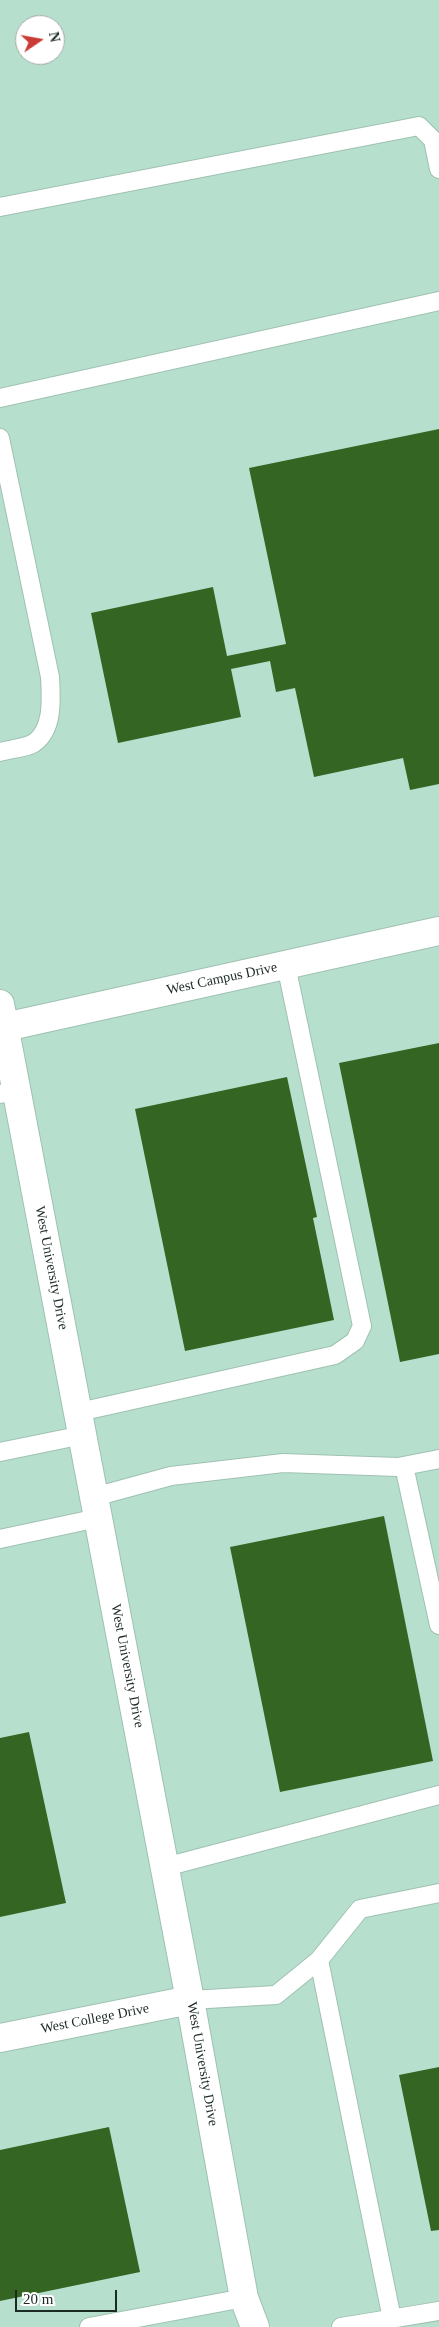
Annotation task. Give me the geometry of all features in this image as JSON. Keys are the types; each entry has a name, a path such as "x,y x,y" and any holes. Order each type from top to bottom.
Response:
{"street":[{"name":"West Campus Drive","path":"3,1030 439,931"},
{"name":"West University Drive","path":"3,1030 9,1093 81,1423 244,2298 255,2327"},
{"name":"West College Drive","path":"0,2038 190,2000"}],"lane":[{"path":"0,207 419,126 433,140 439,169"},
{"path":"0,398 439,301"},
{"path":"0,438 50,677 51,704 46,731 34,743 0,752"},
{"path":"1,1447 81,1423 335,1355 355,1341 362,1326 286,965"},
{"path":"0,1539 96,1507 171,1476 284,1463 404,1466 439,1459"},
{"path":"404,1466 439,1626"},
{"path":"165,1867 439,1795"},
{"path":"190,2000 276,1995 319,1960 360,1909 439,1893"},
{"path":"319,1960 392,2319"},
{"path":"89,2327 244,2298"},
{"path":"342,2327 439,2311"}],"shaded area":[{"path":"0,0 439,0 439,2327 0,2327"}],"building":[{"path":"439,429 439,784 410,790 403,758 314,777 295,688 276,692 270,661 231,669 241,717 118,743 91,613 213,587 227,656 286,644 249,468"},
{"path":"439,1043 439,1354 400,1362 339,1063"},
{"path":"287,1077 317,1217 313,1218 334,1320 185,1351 135,1109"},
{"path":"384,1516 433,1761 280,1792 230,1547"},
{"path":"29,1732 66,1903 0,1917 0,1738"},
{"path":"439,2067 439,2230 431,2231 399,2075"},
{"path":"109,2127 140,2272 0,2301 0,2150"}]}
